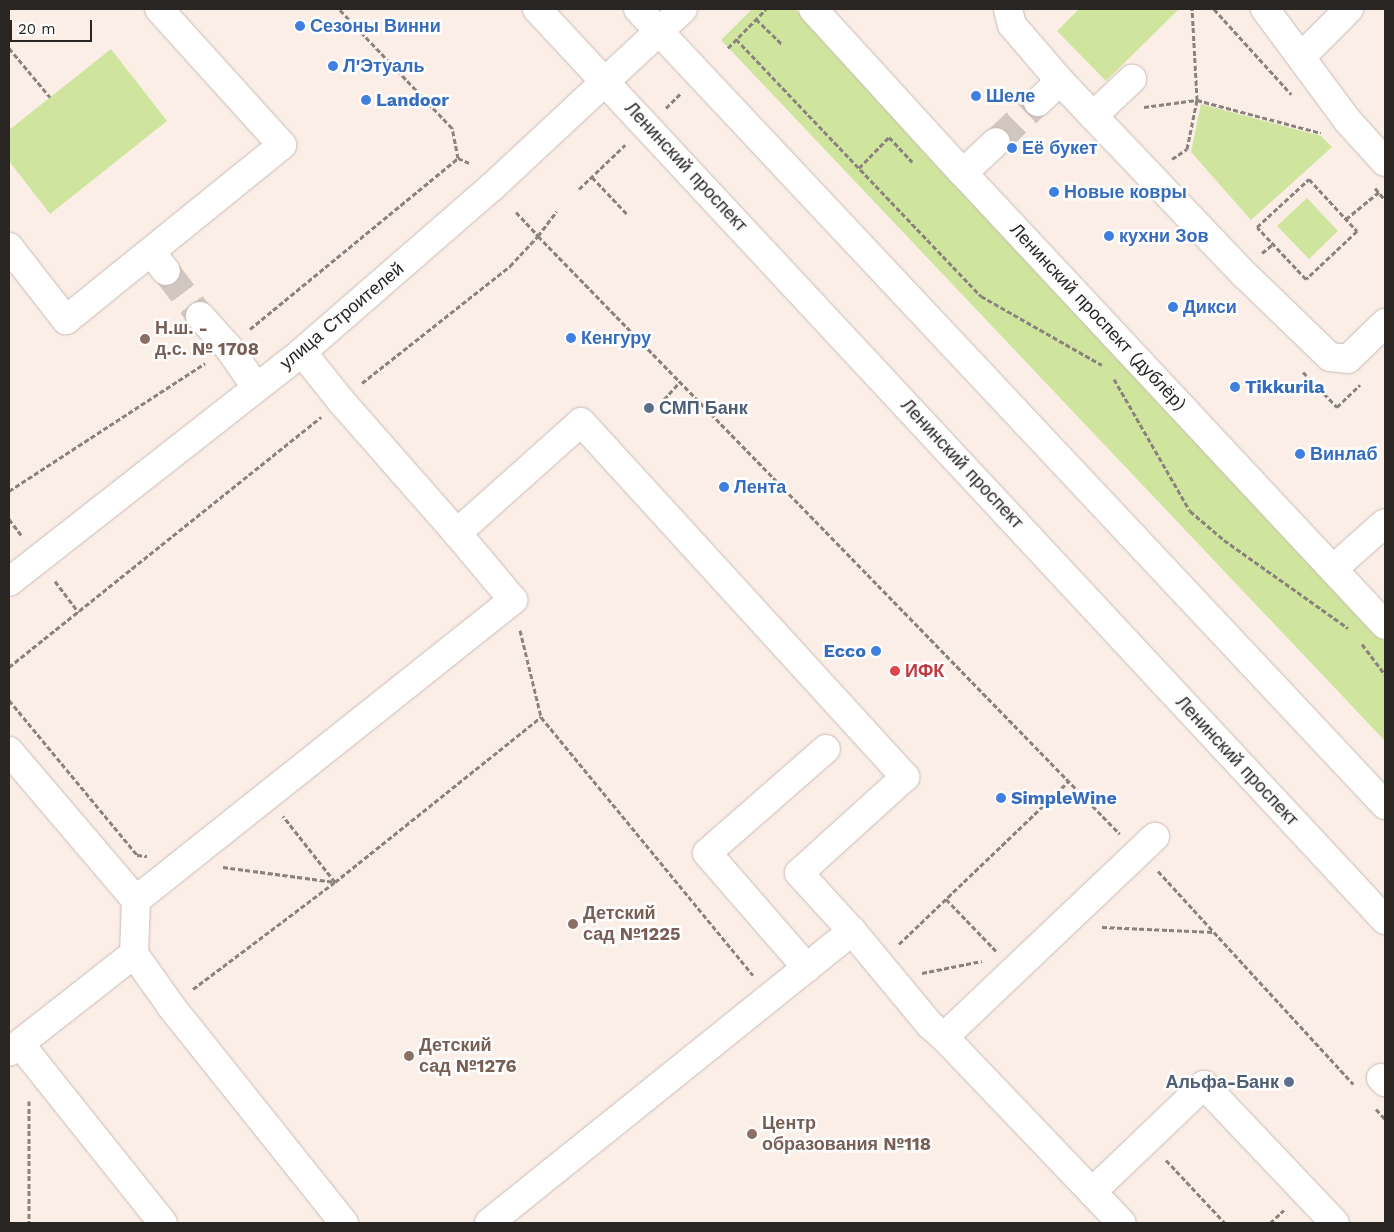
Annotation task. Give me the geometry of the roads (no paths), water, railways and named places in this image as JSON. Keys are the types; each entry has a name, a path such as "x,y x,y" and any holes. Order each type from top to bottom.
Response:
{"main road":[{"path":"9,247 66,320 158,261 282,146 160,9"},
{"name":"Ленинский проспект","path":"537,9 1385,920"},
{"path":"638,9 1385,805"},
{"name":"улица Строителей","path":"9,582 302,352 492,187 683,9"},
{"name":"Ленинский проспект (дублёр)","path":"813,9 963,173 1385,625"},
{"path":"1008,9 1012,25 1060,81 1246,275 1330,357 1348,359 1385,323"},
{"path":"1265,9 1348,121 1385,162"},
{"path":"1301,57 1349,9"},
{"path":"1093,116 1132,80"},
{"path":"1038,102 1060,81"},
{"path":"963,173 996,142"},
{"path":"200,316 228,347 256,387"},
{"path":"136,900 513,600 341,401 302,352"},
{"path":"457,534 581,422 905,777 799,873 852,932 930,1025 944,1037 1122,1223"},
{"path":"1333,568 1385,523"},
{"path":"807,968 707,853 826,749"},
{"path":"9,751 136,900 134,954 171,1006 344,1223"},
{"path":"944,1037 1148,845"},
{"path":"489,1223 852,932"},
{"path":"134,954 20,1051 163,1223"},
{"path":"1092,1192 1204,1085 1335,1223"}],"tunnel":[{"path":"996,142 1038,102"},
{"path":"166,271 200,316"}],"place":[{"name":"Сезоны Винни","path":"300,26"},
{"name":"Л'Этуаль","path":"333,66"},
{"name":"Шеле","path":"976,96"},
{"name":"Landoor","path":"366,100"},
{"name":"Её букет","path":"1012,148"},
{"name":"Новые ковры","path":"1054,192"},
{"name":"кухни Зов","path":"1109,236"},
{"name":"Дикси","path":"1173,307"},
{"name":"Кенгуру","path":"571,338"},
{"name":"Н.ш. - д.с. № 1708","path":"145,339"},
{"name":"Tikkurila","path":"1235,387"},
{"name":"СМП Банк","path":"649,408"},
{"name":"Винлаб","path":"1300,454"},
{"name":"Лента","path":"724,487"},
{"name":"Ecco","path":"876,651"},
{"name":"ИФК","path":"895,671"},
{"name":"SimpleWine","path":"1001,798"},
{"name":"Детский сад №1225","path":"573,924"},
{"name":"Детский сад №1276","path":"409,1056"},
{"name":"Альфа-Банк","path":"1289,1082"},
{"name":"Центр образования №118","path":"752,1134"}]}
